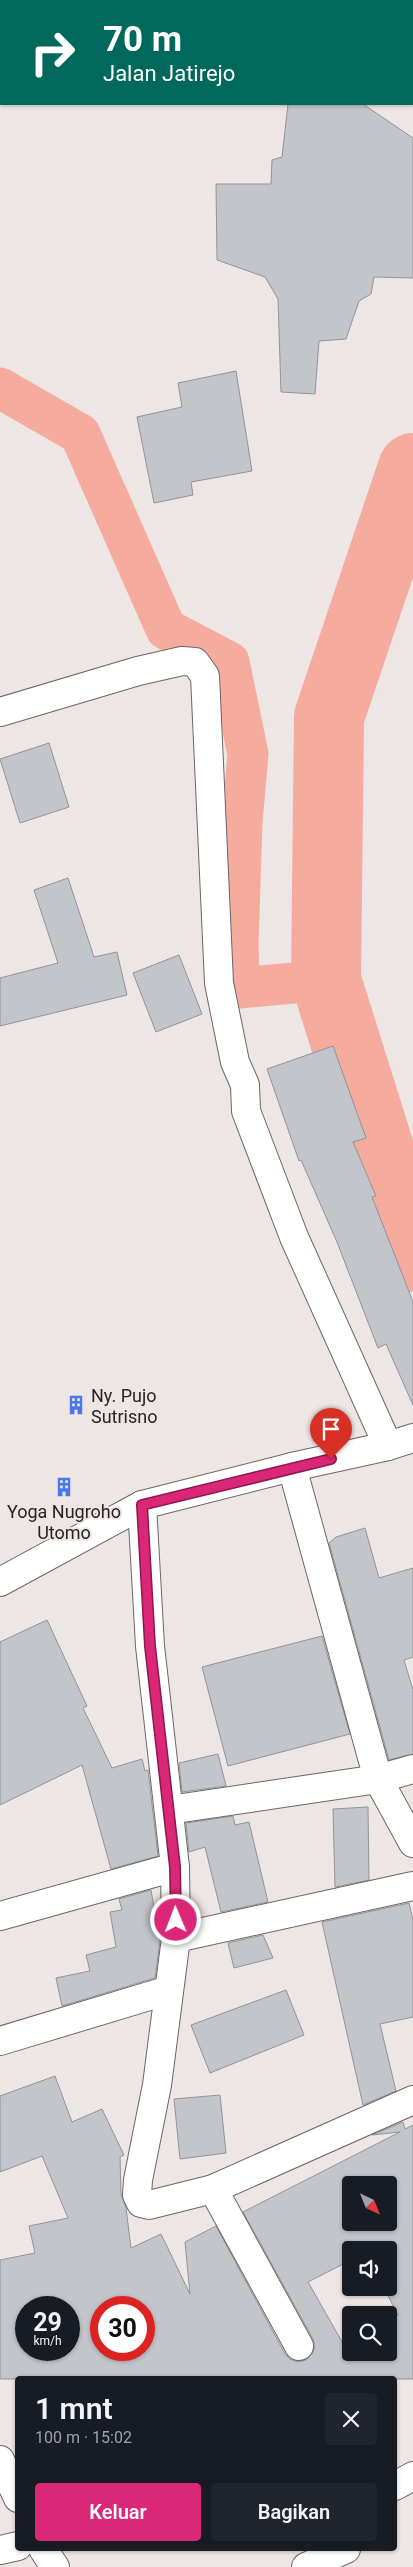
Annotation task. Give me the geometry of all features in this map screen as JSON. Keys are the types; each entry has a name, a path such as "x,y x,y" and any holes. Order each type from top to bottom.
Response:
{"street":[{"path":"0,712 138,671 182,661 195,662 205,676 219,983 235,1062 245,1086 246,1111 294,1237 401,1442 142,1505 0,1582"},
{"path":"292,1467 378,1779 413,1843"},
{"path":"142,1505 150,1646 175,1867 176,1938 157,2085 143,2152 137,2195 141,2203 149,2205 213,2189 413,2100"},
{"path":"169,1810 378,1779 413,1769"},
{"path":"0,1916 175,1867"},
{"path":"176,1938 413,1886"},
{"path":"0,2041 169,1990"},
{"path":"213,2189 299,2346"},
{"path":"0,2460 15,2492"},
{"path":"397,2485 413,2476"},
{"path":"0,2550 15,2547"},
{"path":"44,2551 55,2567"},
{"path":"306,2567 342,2551"},
{"path":"348,2551 357,2567"}],"building":[{"path":"288,105 364,105 413,138 413,278 374,277 371,294 359,301 346,339 319,341 315,394 281,392 278,299 265,277 217,260 216,184 271,184 272,160 282,157"},
{"path":"236,371 252,471 191,482 193,495 154,503 137,417 182,407 178,383"},
{"path":"49,743 69,807 20,823 0,759"},
{"path":"68,878 94,957 117,952 127,995 0,1026 0,978 58,963 34,890"},
{"path":"179,955 202,1014 156,1032 133,973"},
{"path":"333,1046 366,1138 353,1142 376,1196 372,1197 413,1302 413,1405 386,1344 378,1348 337,1242 301,1160 299,1161 267,1069"},
{"path":"365,1528 379,1578 413,1568 413,1657 404,1660 413,1690 413,1754 389,1760 329,1543 336,1537"},
{"path":"47,1620 87,1706 83,1708 112,1768 142,1759 145,1771 148,1770 158,1856 111,1869 82,1765 0,1805 0,1642"},
{"path":"322,1636 350,1734 228,1766 202,1667"},
{"path":"218,1754 226,1786 182,1792 179,1763"},
{"path":"368,1807 369,1880 335,1887 333,1809"},
{"path":"233,1816 235,1825 249,1822 268,1902 221,1912 205,1847 189,1852 186,1823"},
{"path":"151,1890 160,1941 155,1978 62,2006 56,1978 90,1971 86,1955 116,1947 110,1912 122,1910 119,1899"},
{"path":"409,1903 413,1920 413,2017 380,2024 396,2091 363,2105 322,1922"},
{"path":"263,1935 273,1958 234,1968 228,1943"},
{"path":"286,1990 304,2035 210,2073 191,2025"},
{"path":"55,2076 72,2122 102,2109 124,2155 120,2157 121,2194 126,2208 131,2248 161,2234 190,2294 185,2242 216,2226 285,2354 290,2359 298,2362 306,2360 312,2354 315,2347 313,2339 243,2212 400,2132 372,2135 403,2122 405,2129 413,2125 413,2379 397,2379 397,2376 15,2376 15,2379 0,2379 0,2260 35,2253 29,2226 68,2218 42,2156 0,2172 0,2096","holes":["342,2241 397,2241 397,2296 388,2296 393,2306 397,2306 398,2315 397,2361 342,2361 342,2342 308,2282 342,2265"]},
{"path":"220,2095 226,2153 180,2159 174,2099"}],"waterway":[{"path":"0,388 80,434 166,629 229,662 248,754 242,822 238,943 239,988 326,980"},
{"path":"413,468 329,717 326,980 413,1257"}],"place":[{"name":"Ny. Pujo Sutrisno","path":"76,1405"},
{"name":"Yoga Nugroho Utomo","path":"64,1487"}],"route":[{"path":"176,1920 175,1867 150,1646 142,1505 331,1459"}]}
